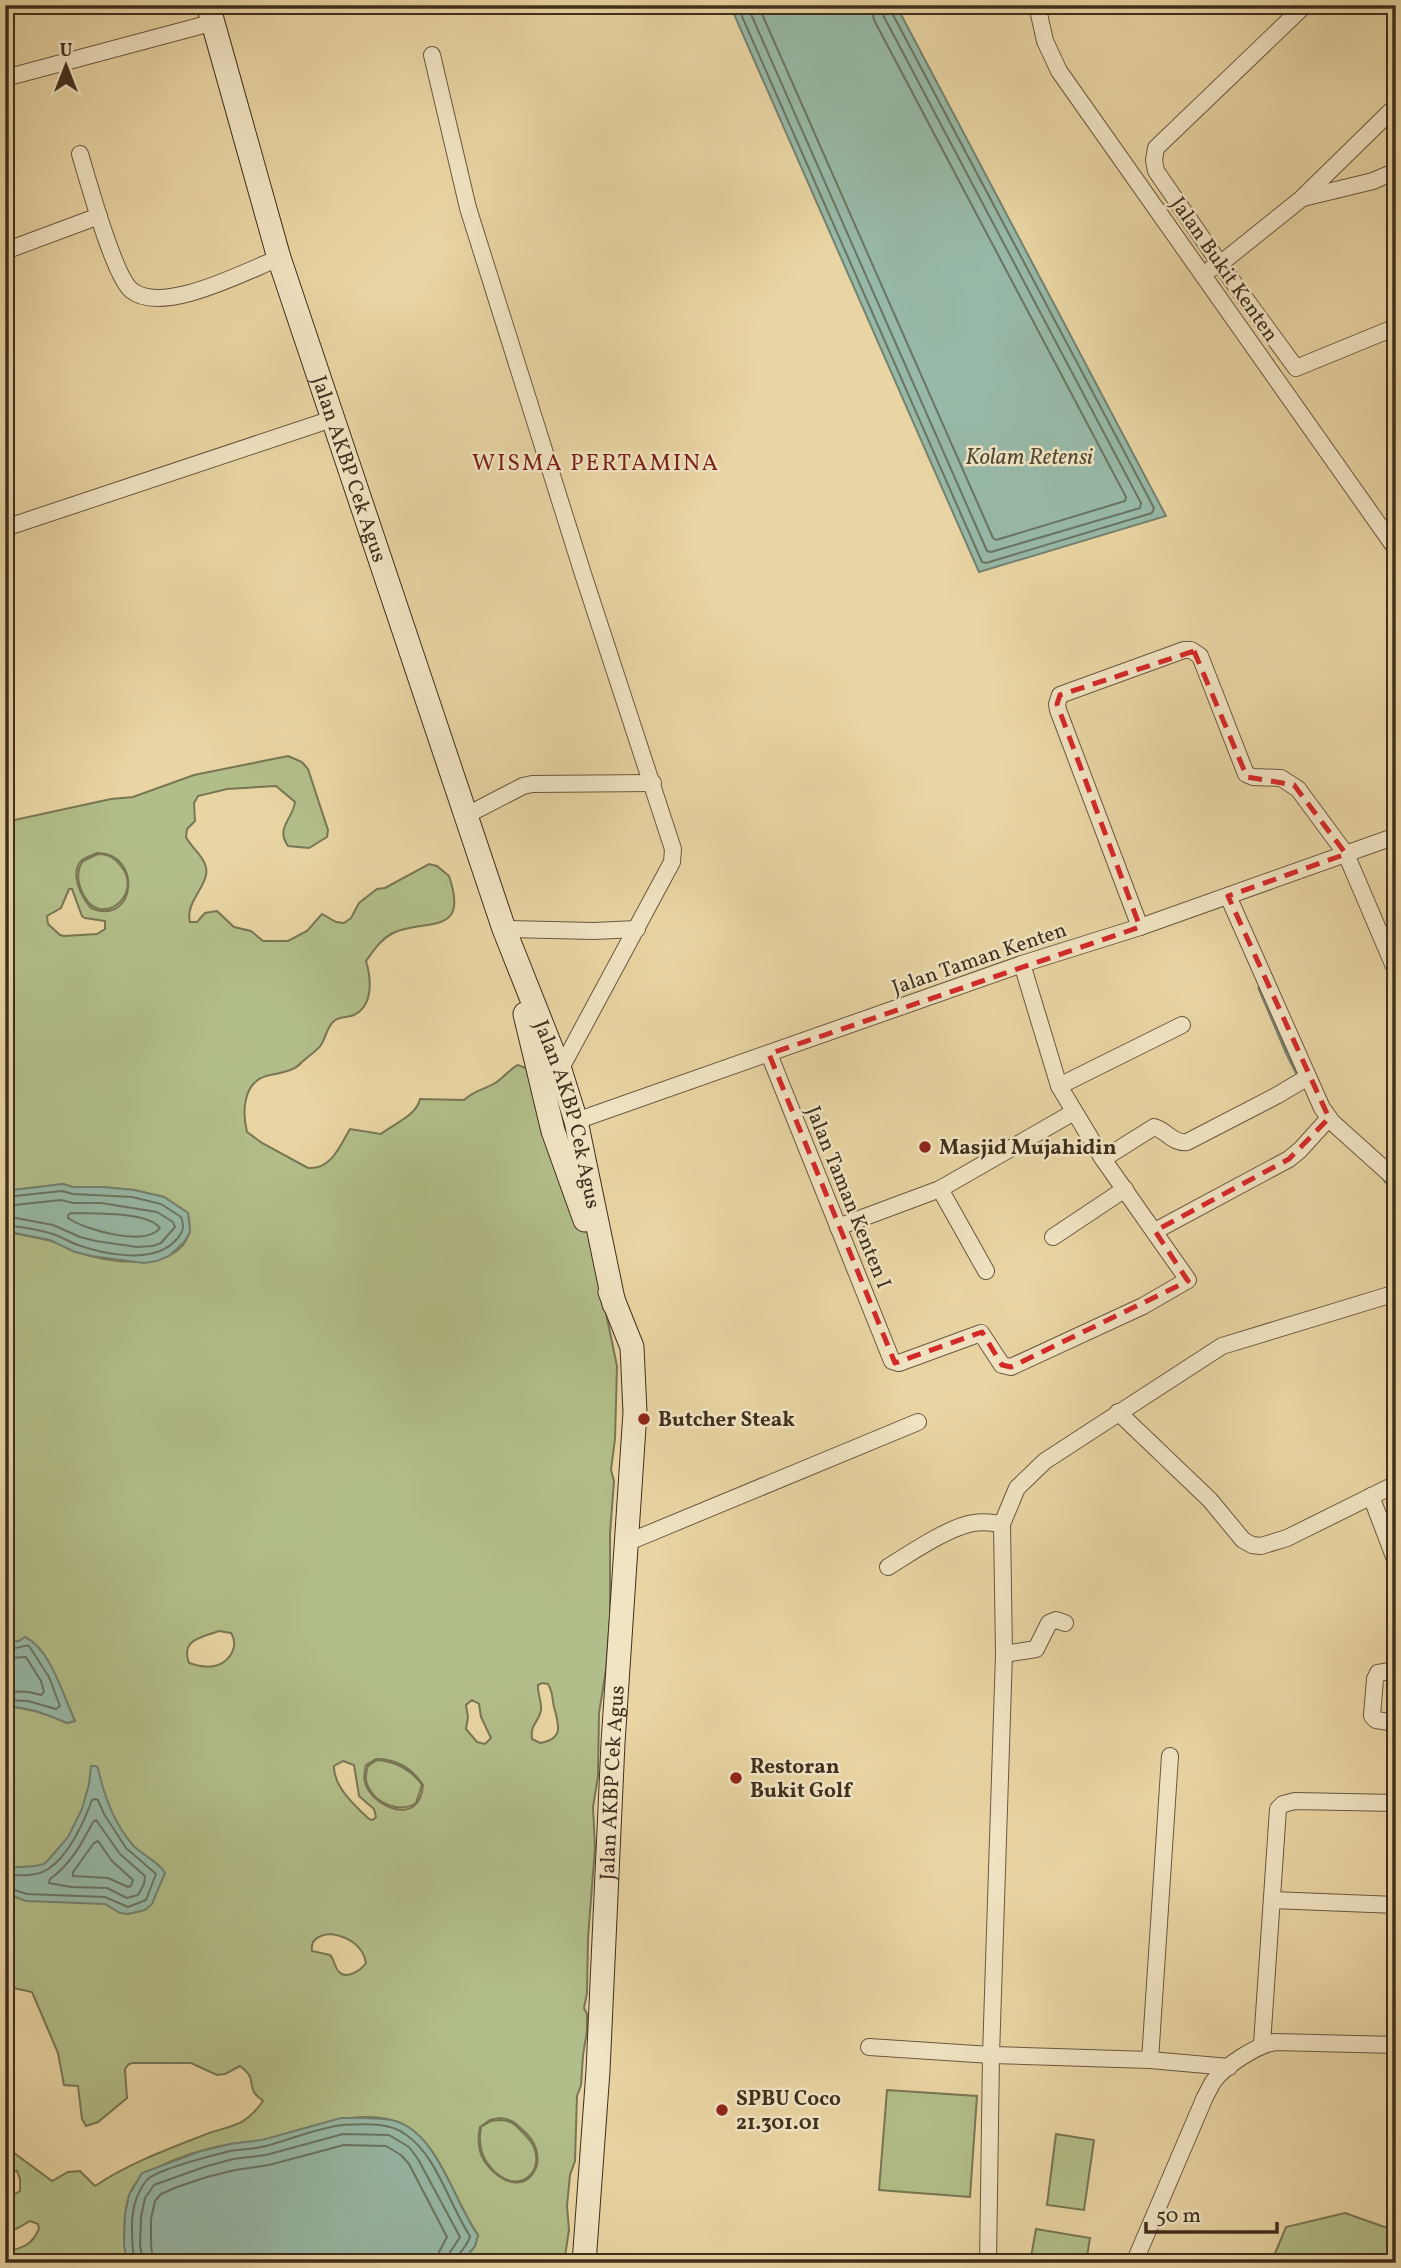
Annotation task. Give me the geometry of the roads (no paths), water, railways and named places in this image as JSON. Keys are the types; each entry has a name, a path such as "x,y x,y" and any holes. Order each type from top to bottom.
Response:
{"main road":[{"name":"Jalan AKBP Cek Agus","path":"209,14 279,257 426,703 504,929 560,1070 576,1121 614,1304"},
{"name":"Jalan AKBP Cek Agus","path":"504,929 554,1130 614,1304 632,1347 635,1412 612,1743 598,2071 584,2263"}],"street":[{"name":"Jalan Bukit Kenten","path":"1037,5 1045,41 1059,71 1396,549"},
{"path":"1305,5 1156,148 1156,171 1296,368 1396,327"},
{"path":"5,78 209,14"},
{"path":"432,55 468,208 583,573 672,841 673,862 560,1070"},
{"path":"1203,275 1301,199 1396,106"},
{"path":"80,154 99,216 125,284 134,292 164,298 194,292 279,257"},
{"path":"1301,199 1373,181 1396,171"},
{"path":"5,251 99,216"},
{"path":"5,528 332,419"},
{"path":"1140,927 1057,704 1060,695 1184,650 1191,650 1200,656 1246,774 1251,777 1281,778 1294,785 1346,854 1396,971"},
{"path":"467,816 523,786 532,784 653,783"},
{"name":"Jalan Taman Kenten","path":"576,1121 1396,836"},
{"path":"1228,896 1327,1119 1391,1175"},
{"path":"504,929 637,929"},
{"path":"1022,964 1059,1086 1103,1159 1155,1231 1289,1159 1327,1119"},
{"path":"1059,1086 1182,1025"},
{"name":"Jalan Taman Kenten I","path":"769,1054 893,1362 899,1363 981,1333 1002,1365 1011,1367 1143,1306 1188,1279 1155,1231"},
{"path":"1103,1159 1154,1127 1177,1142 1187,1142 1308,1077"},
{"path":"838,1227 940,1189 1074,1112"},
{"path":"940,1189 986,1272"},
{"path":"1053,1237 1125,1189"},
{"path":"988,2263 991,2055 1004,1654 1002,1524 1017,1488 1045,1461 1222,1346 1396,1293"},
{"path":"1118,1412 1210,1500 1243,1540 1252,1545 1271,1544 1287,1538 1396,1484"},
{"path":"626,1544 918,1422"},
{"path":"1371,1496 1396,1562"},
{"path":"888,1567 932,1540 966,1525 974,1522 1002,1524"},
{"path":"1004,1654 1036,1649 1049,1623 1056,1620 1065,1623"},
{"path":"1396,1670 1378,1673 1375,1679 1373,1716 1376,1720 1396,1723"},
{"path":"1150,2060 1170,1756"},
{"path":"1262,2044 1277,1813 1283,1804 1295,1801 1396,1802"},
{"path":"1272,1900 1396,1905"},
{"path":"1134,2263 1205,2097 1214,2081 1229,2067 1262,2044 1275,2042 1396,2045"},
{"path":"869,2047 991,2055 1150,2060 1229,2067"}],"water":[{"name":"Kolam Retensi","path":"730,5 896,5 1166,516 979,572"},
{"path":"63,1184 73,1187 134,1190 164,1197 188,1213 190,1232 169,1256 144,1263 92,1256 75,1252 50,1240 5,1231 5,1191"},
{"path":"25,1637 34,1643 49,1662 75,1721 67,1723 37,1712 5,1706 5,1642 19,1641"},
{"path":"91,1766 98,1768 110,1808 125,1836 165,1873 152,1904 145,1910 128,1914 120,1913 105,1904 26,1901 5,1893 5,1868 44,1864 68,1837 82,1809"},
{"path":"341,2118 391,2120 407,2126 432,2151 478,2235 475,2246 461,2263 128,2263 124,2246 125,2214 129,2195 142,2173 198,2152 262,2140"}],"waterway":[{"path":"1260,988 1300,1078"},
{"path":"1384,1178 1396,1193"}],"place":[{"name":"Masjid Mujahidin","path":"925,1147"},
{"name":"Butcher Steak","path":"644,1419"},
{"name":"Restoran Bukit Golf","path":"736,1778"},
{"name":"SPBU Coco 21.301.01","path":"722,2110"}],"district":[{"name":"WISMA PERTAMINA","path":"596,462"}]}
